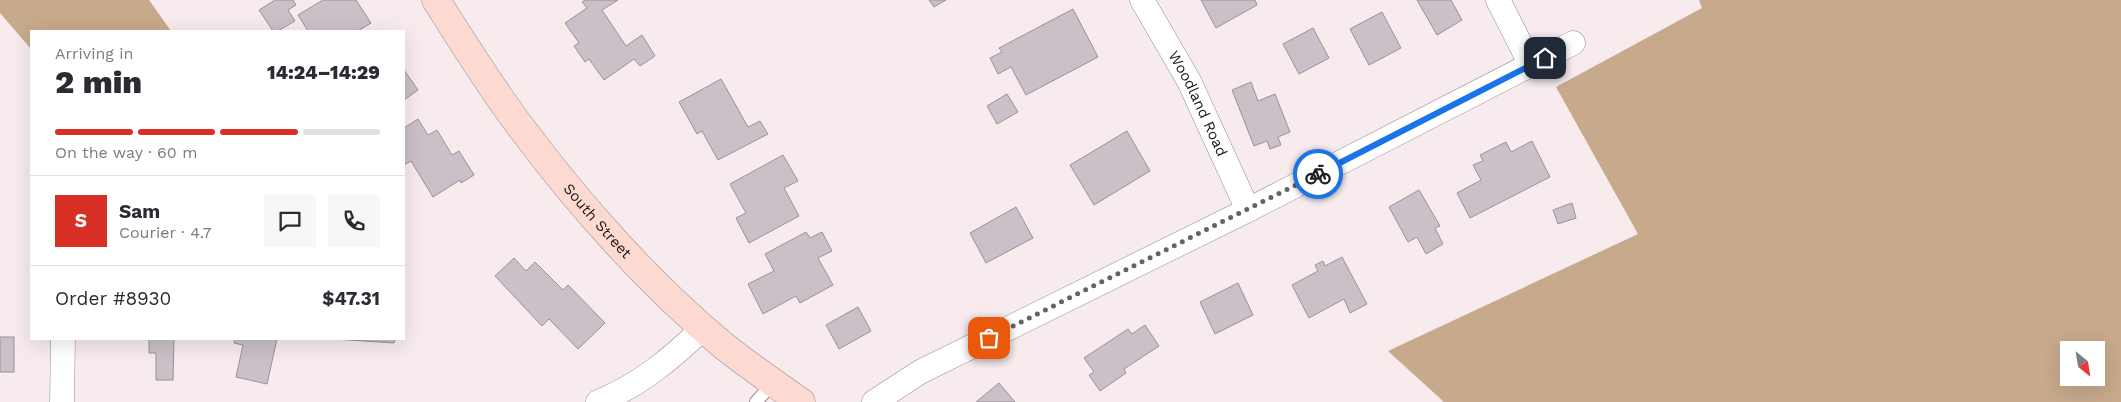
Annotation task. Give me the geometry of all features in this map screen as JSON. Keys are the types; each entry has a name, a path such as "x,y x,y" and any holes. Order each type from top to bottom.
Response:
{"main road":[{"name":"South Street","path":"436,0 504,104 555,170 636,262 765,392 801,402"}],"street":[{"name":"Woodland Road","path":"1142,0 1189,81 1248,210"},
{"path":"1498,0 1531,65"},
{"path":"874,402 920,372 1248,210 1573,44"},
{"path":"598,402 634,386 657,370 703,328"},
{"path":"62,402 63,340"}],"shaded area":[{"path":"0,0 149,0 170,30 30,30 30,48 0,13"},
{"path":"1699,0 2121,0 2121,402 1444,402 1388,351 1638,234 1556,87 1702,8"}],"building":[{"path":"275,0 293,0 296,5 288,10 295,21 280,30 272,30 259,10"},
{"path":"323,0 356,0 371,23 360,30 307,30 298,15"},
{"path":"585,0 618,0 602,10 626,46 642,35 655,56 640,66 634,59 604,80 589,59 585,62 574,46 579,43 565,23 587,8 582,2"},
{"path":"929,0 946,0 934,7"},
{"path":"1201,0 1255,0 1257,5 1216,28"},
{"path":"1417,0 1451,0 1462,20 1437,35"},
{"path":"1073,9 1098,57 1026,95 1011,67 998,74 990,58 1002,52 999,48"},
{"path":"1382,12 1401,48 1369,65 1350,29"},
{"path":"1313,28 1329,58 1299,74 1283,44"},
{"path":"405,71 418,90 405,99"},
{"path":"721,79 748,127 760,121 768,134 718,160 702,131 697,134 679,102"},
{"path":"1251,82 1258,101 1275,94 1290,132 1278,137 1281,145 1270,149 1267,141 1254,146 1232,90"},
{"path":"1007,94 1018,112 997,124 987,106"},
{"path":"418,119 428,135 437,130 452,155 459,151 474,175 461,183 460,180 433,197 411,161 405,164 405,127"},
{"path":"1127,131 1150,171 1094,205 1070,165"},
{"path":"1532,141 1550,177 1470,218 1457,193 1481,180 1473,165 1483,161 1480,155 1506,142 1511,152"},
{"path":"783,155 798,181 784,188 799,216 749,243 736,218 746,213 730,184"},
{"path":"1419,190 1440,226 1435,228 1443,244 1426,254 1417,237 1408,242 1389,207"},
{"path":"1572,203 1576,218 1558,224 1553,210"},
{"path":"1016,207 1033,238 986,263 970,233"},
{"path":"806,232 810,238 822,232 832,251 818,258 833,285 800,303 796,296 763,314 748,284 774,271 765,254"},
{"path":"1342,257 1367,304 1350,313 1344,299 1309,318 1292,285 1318,271 1315,265 1323,261 1325,266"},
{"path":"514,258 526,271 535,262 563,290 568,285 605,323 578,349 549,319 542,326 495,276"},
{"path":"1238,283 1253,315 1215,334 1200,302"},
{"path":"858,307 871,331 839,349 826,325"},
{"path":"1145,325 1159,346 1124,369 1126,373 1100,391 1089,375 1094,372 1084,358 1128,329 1132,334"},
{"path":"0,337 14,337 14,372 0,372"},
{"path":"149,340 174,340 173,380 156,380 156,353 149,353"},
{"path":"235,340 277,340 267,384 236,377 243,345 234,343"},
{"path":"349,340 395,340 394,343"},
{"path":"999,383 1015,402 976,402"}],"way so far":[{"path":"989,338 1318,174"}],"route":[{"path":"1318,174 1545,58"}]}
